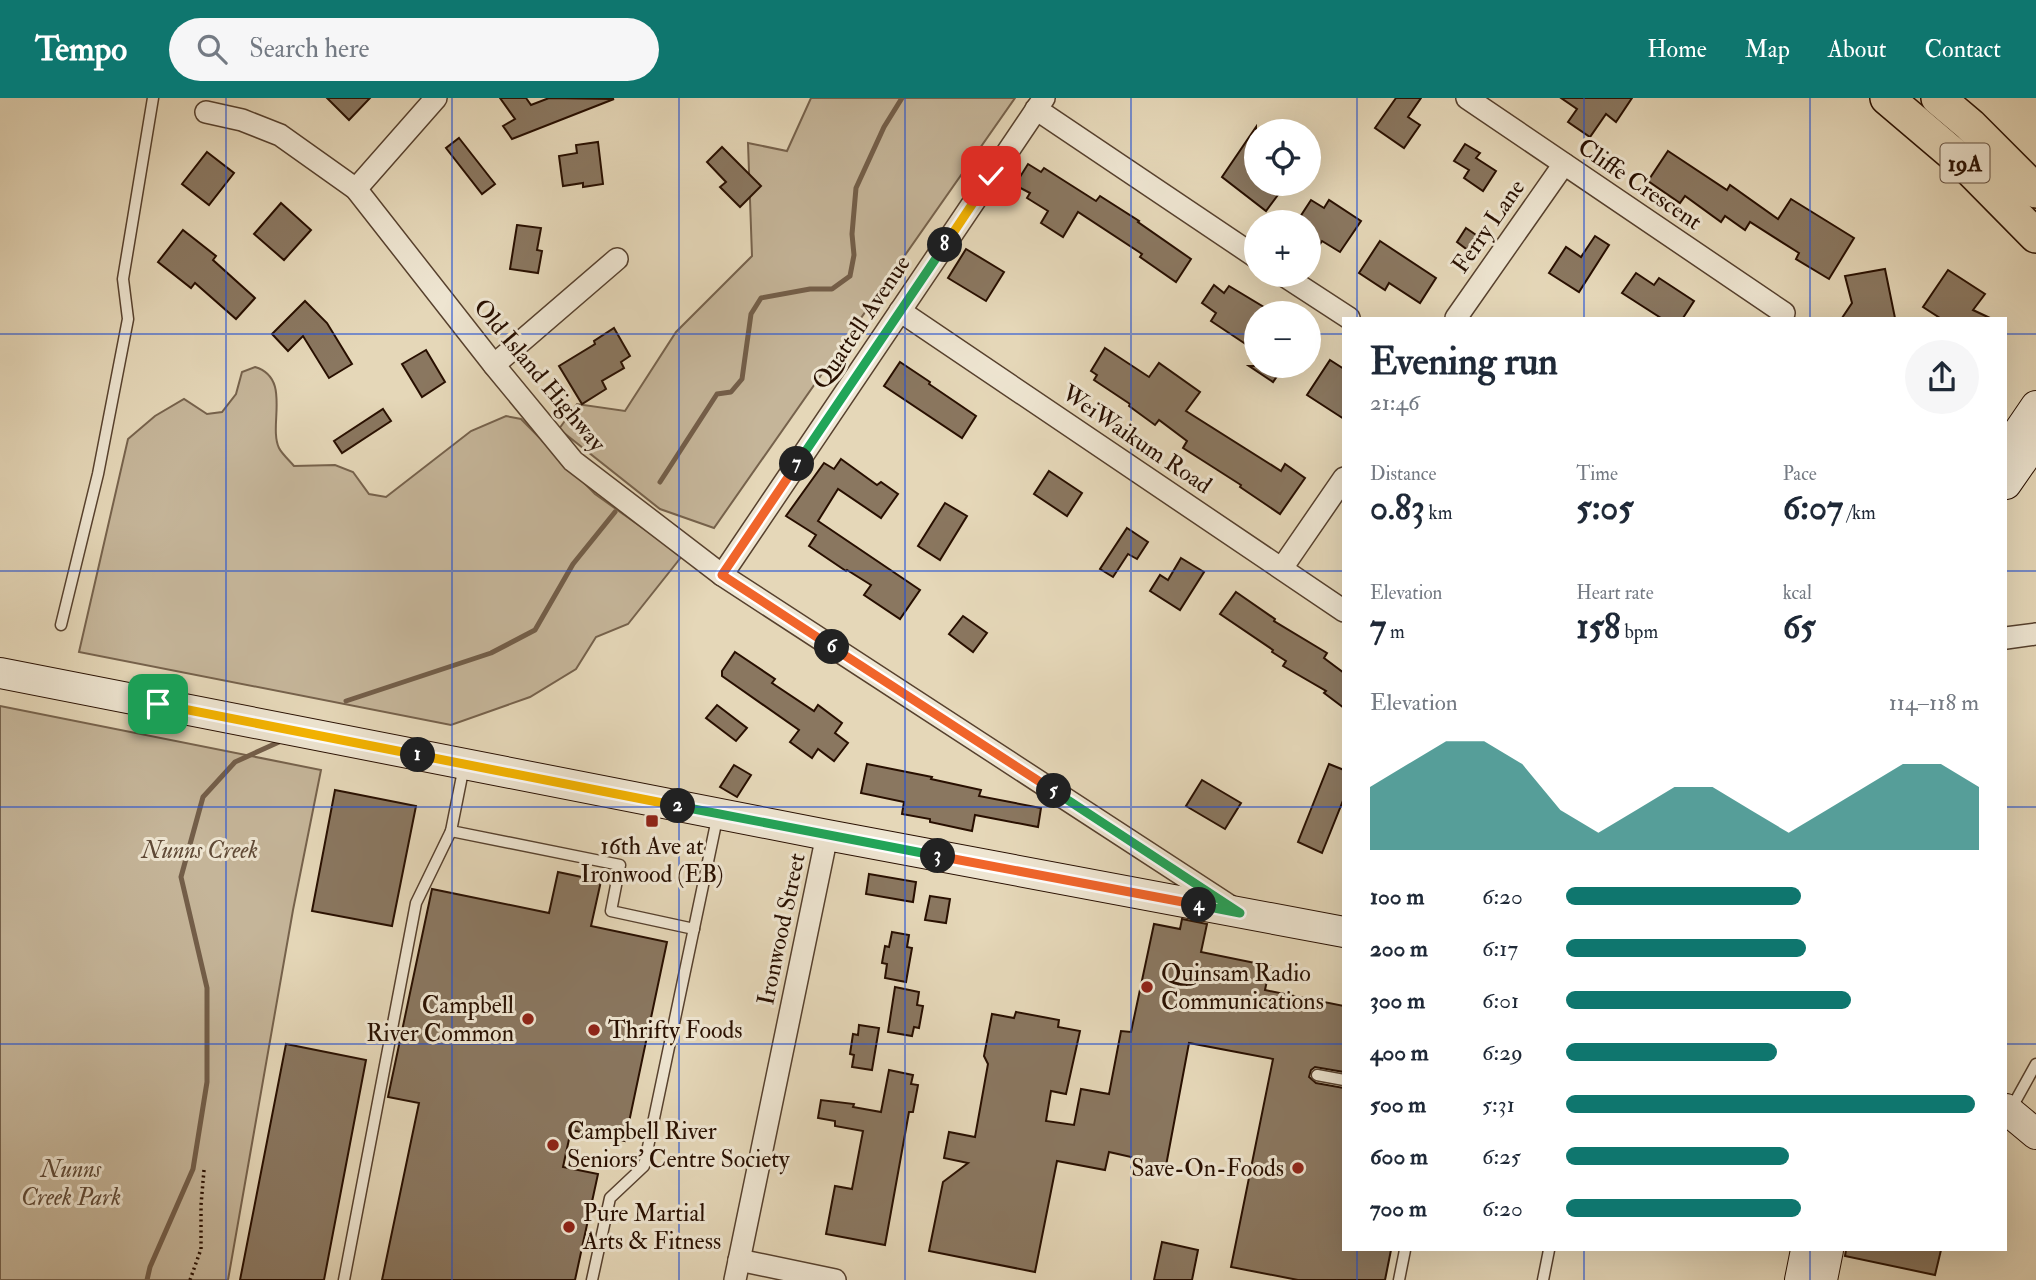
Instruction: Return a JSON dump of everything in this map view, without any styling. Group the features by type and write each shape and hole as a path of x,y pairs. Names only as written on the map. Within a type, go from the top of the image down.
{"main road":[{"name":"19A","path":"1888,98 1968,166 2036,236"},
{"name":"19A","path":"1938,98 1970,125 2036,191"}],"street":[{"path":"356,189 436,98"},
{"name":"Cliffe Crescent","path":"1467,98 1784,313"},
{"path":"1040,103 1244,248"},
{"name":"Quattell Avenue","path":"722,575 1040,103"},
{"name":"Old Island Highway","path":"206,112 242,120 279,135 356,189 573,461 722,575 1240,913"},
{"name":"Ferry Lane","path":"1457,317 1564,164"},
{"path":"494,365 617,259"},
{"path":"1301,287 1347,317"},
{"name":"WeiWaikum Road","path":"900,312 1342,610"},
{"path":"2007,449 2036,406"},
{"path":"2007,483 2036,440"},
{"path":"1282,568 1342,481"},
{"path":"2007,638 2036,634"},
{"path":"0,673 718,814 1342,932"},
{"name":"Ironwood Street","path":"737,1270 827,835"},
{"path":"2008,1110 2036,1134"},
{"path":"1800,1280 1806,1251"},
{"path":"1822,1280 1828,1251"},
{"path":"737,1270 835,1280"}],"lane":[{"path":"61,625 98,474 128,319 123,279 153,98"},
{"path":"344,1280 416,903 450,831 464,764"},
{"path":"592,1280 610,1198 644,1166 718,814"},
{"path":"450,831 620,865 611,911 694,929"},
{"path":"2008,1110 2036,1064"},
{"path":"1317,1074 1342,1080"},
{"path":"1399,1280 1405,1251"},
{"path":"1543,1280 1549,1251"}],"path":[{"path":"190,1280 201,1249 204,1170"}],"green space":[{"path":"811,98 1015,98 714,528 660,509 559,429 577,404 625,411 676,332 752,256 748,143 787,151"},
{"path":"255,367 273,381 277,403 276,438 280,450 294,466 335,465 353,472 369,494 386,497 471,431 506,416 521,419 595,494 682,556 628,624 596,637 576,669 530,697 451,725 79,652 128,439 155,416 184,399 207,414 222,412 236,394 242,372"},
{"name":"Nunns Creek","path":"0,706 321,770 293,910 228,1280 0,1280"}],"building":[{"path":"327,98 370,98 349,120"},
{"path":"500,98 526,98 531,105 549,98 614,99 512,139 503,126 515,119"},
{"path":"1396,98 1421,98 1408,117 1420,125 1404,148 1375,128"},
{"path":"1561,98 1632,98 1616,122 1606,114 1590,137 1568,122 1577,109"},
{"path":"459,138 495,184 482,194 446,148"},
{"path":"598,142 603,184 563,186 559,156 577,153 576,145"},
{"path":"1465,144 1480,153 1476,158 1496,171 1483,191 1464,178 1469,170 1454,161"},
{"path":"1244,145 1244,194 1222,177"},
{"path":"722,147 761,186 740,207 720,187 726,182 707,162"},
{"path":"1668,151 1727,190 1730,185 1778,219 1791,199 1854,238 1829,279 1796,259 1799,253 1750,222 1745,230 1725,216 1721,222 1685,196 1680,203 1648,181"},
{"path":"207,152 234,173 209,205 182,184"},
{"path":"1028,164 1041,172 1044,168 1096,201 1100,196 1191,259 1176,282 1140,257 1142,254 1078,212 1063,237 1041,223 1048,211 1027,198 1030,193 1015,185"},
{"path":"1247,196 1277,196 1265,210"},
{"path":"1311,200 1324,208 1329,200 1361,221 1340,252 1321,242 1321,210 1305,210"},
{"path":"281,203 311,230 284,260 254,234"},
{"path":"517,225 541,228 537,250 542,251 538,273 510,269"},
{"path":"1466,228 1479,237 1469,251 1457,242"},
{"path":"183,230 216,256 213,260 255,298 236,319 195,283 191,288 158,262"},
{"path":"1595,236 1609,245 1579,292 1549,273 1566,247 1581,257"},
{"path":"1380,241 1436,278 1420,303 1389,283 1385,290 1359,273"},
{"path":"966,249 1004,272 986,301 948,278"},
{"path":"1885,269 1895,317 1843,317 1852,303 1845,276"},
{"path":"1948,270 1985,294 1973,310 1988,317 1938,317 1923,307"},
{"path":"1636,273 1654,285 1659,278 1694,301 1684,317 1659,317 1622,293"},
{"path":"1214,285 1224,293 1229,286 1254,301 1244,301 1244,343 1211,321 1216,313 1202,303"},
{"path":"305,301 327,323 352,364 329,378 303,336 288,351 272,334"},
{"path":"614,328 630,356 621,362 624,368 602,381 606,389 582,404 559,366 595,344 594,341"},
{"path":"1105,348 1149,377 1159,363 1200,392 1186,411 1281,471 1285,464 1305,478 1280,514 1183,448 1187,441 1159,420 1155,425 1094,380 1097,375 1091,371"},
{"path":"426,350 445,382 422,397 402,364"},
{"path":"1330,360 1342,368 1342,418 1307,395 1318,378 1321,378"},
{"path":"900,362 976,416 962,438 884,386"},
{"path":"383,409 391,421 342,453 334,441"},
{"path":"841,459 877,485 881,482 898,494 881,518 838,489 818,521 920,590 900,619 864,595 871,585 809,546 816,535 786,516 824,463 834,469"},
{"path":"1049,471 1082,493 1067,516 1034,494"},
{"path":"945,503 967,516 940,560 918,546"},
{"path":"1127,528 1148,542 1137,559 1128,554 1113,577 1100,569"},
{"path":"1181,558 1204,572 1180,610 1150,591 1160,575 1168,580"},
{"path":"1236,592 1275,619 1274,621 1327,653 1324,658 1342,672 1342,706 1324,693 1326,691 1283,666 1286,661 1272,652 1273,650 1220,614"},
{"path":"963,616 987,633 973,652 949,634"},
{"path":"735,652 775,679 772,683 814,711 818,705 842,723 835,733 848,743 834,761 818,749 812,758 790,742 799,730 722,676 722,671"},
{"path":"717,705 747,728 736,741 706,718"},
{"path":"867,764 981,790 979,796 1041,808 1038,827 975,815 972,831 902,814 904,802 861,793"},
{"path":"1329,764 1342,769 1342,803 1322,853 1298,842"},
{"path":"734,765 751,775 737,797 720,787"},
{"path":"1202,780 1241,803 1225,829 1186,806"},
{"path":"335,790 416,806 392,926 312,911"},
{"name":"Campbell River Common","path":"558,872 601,881 591,926 667,942 625,1141 571,1130 563,1167 598,1174 575,1280 382,1280 419,1103 388,1097 432,889 549,913"},
{"path":"869,874 916,882 913,902 866,894"},
{"path":"930,896 950,899 946,923 925,920"},
{"path":"1182,919 1207,924 1201,952 1270,966 1265,990 1342,1006 1342,1072 1315,1067 1309,1077 1316,1083 1342,1088 1342,1251 1391,1251 1385,1280 1298,1280 1231,1267 1273,1059 1189,1043 1165,1171 1139,1166 1140,1159 1109,1152 1105,1170 1057,1161 1035,1272 929,1251 943,1182 968,1163 944,1158 949,1132 975,1137 988,1064 984,1056 992,1014 1014,1018 1016,1012 1059,1020 1058,1027 1080,1031 1066,1094 1051,1091 1046,1121 1074,1125 1081,1089 1109,1094 1121,1031 1131,1032 1154,924 1180,929"},
{"path":"892,932 909,935 907,947 912,948 906,982 885,978 887,964 882,963 885,946 889,947"},
{"path":"895,987 919,992 917,1005 923,1006 919,1028 914,1027 912,1036 888,1032"},
{"path":"859,1025 879,1028 872,1070 852,1067 854,1055 850,1054 853,1034 858,1035"},
{"path":"286,1044 366,1060 324,1280 240,1280"},
{"path":"889,1070 913,1075 911,1084 918,1085 913,1112 909,1112 885,1245 826,1234 835,1186 852,1189 863,1131 835,1126 835,1121 818,1118 821,1100 854,1104 853,1107 881,1112"},
{"path":"1162,1242 1198,1250 1192,1280 1154,1280"},
{"path":"1846,1251 1941,1251 1935,1275 1845,1256"}],"waterway":[{"name":"Nunns Creek","path":"660,482 717,394 731,392 742,379 751,314 761,298 810,289 832,289 850,276 854,255 852,234 856,188 884,127 902,98"},
{"name":"Nunns Creek","path":"346,701 491,653 535,630 573,564 615,512"},
{"name":"Nunns Creek","path":"147,1280 150,1267 193,1169 207,1082 207,988 181,877 203,797 235,762 279,742"}],"place":[{"name":"16th Ave at Ironwood (EB)","path":"652,821"},
{"name":"Quinsam Radio Communications","path":"1147,987"},
{"name":"Campbell River Common","path":"528,1019"},
{"name":"Thrifty Foods","path":"594,1030"},
{"name":"Campbell River Seniors' Centre Society","path":"553,1145"},
{"name":"Save-On-Foods","path":"1298,1168"},
{"name":"Pure Martial Arts & Fitness","path":"569,1227"}],"route":[{"path":"158,704 1240,913 722,575 991,176"}],"park label":[{"name":"Nunns Creek Park","path":"71,1183"}]}
